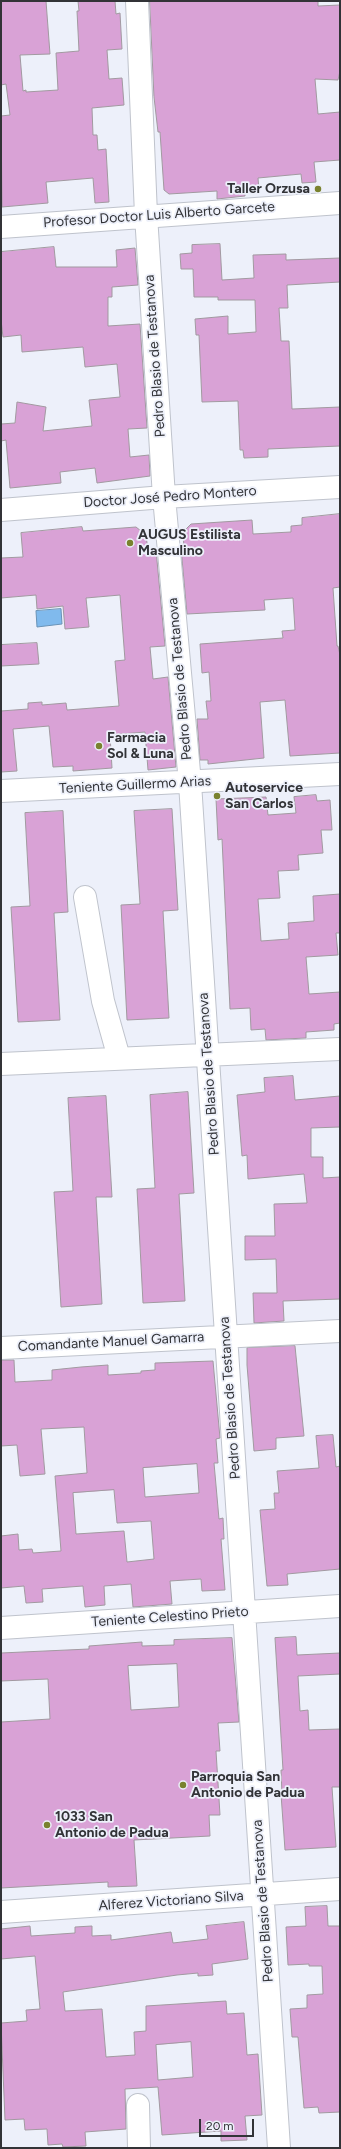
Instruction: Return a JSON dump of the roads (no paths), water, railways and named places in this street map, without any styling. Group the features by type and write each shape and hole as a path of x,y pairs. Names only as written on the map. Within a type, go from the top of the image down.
{"street":[{"name":"Pedro Blasio de Testanova","path":"137,1 146,215 164,496 190,783 279,2148"},
{"name":"Profesor Doctor Luis Alberto Garcete","path":"1,226 340,203"},
{"name":"Doctor José Pedro Montero","path":"1,510 164,496 340,487"},
{"name":"Teniente Guillermo Arias","path":"1,791 190,783 340,774"},
{"path":"86,897 103,1001 119,1058"},
{"path":"1,1064 340,1049"},
{"name":"Comandante Manuel Gamarra","path":"1,1348 340,1331"},
{"name":"Teniente Celestino Prieto","path":"1,1628 340,1606"},
{"name":"Alferez Victoriano Silva","path":"1,1912 340,1890"},
{"path":"138,2105 139,2148"}],"water":[{"path":"61,609 62,624 37,627 36,611"}],"place":[{"name":"Taller Orzusa","path":"318,189"},
{"name":"AUGUS Estilista Masculino","path":"130,543"},
{"name":"Farmacia Sol & Luna","path":"99,746"},
{"name":"Autoservice San Carlos","path":"217,796"},
{"name":"Parroquia San Antonio de Padua","path":"183,1785"},
{"name":"1033 San Antonio de Padua","path":"47,1825"}]}
